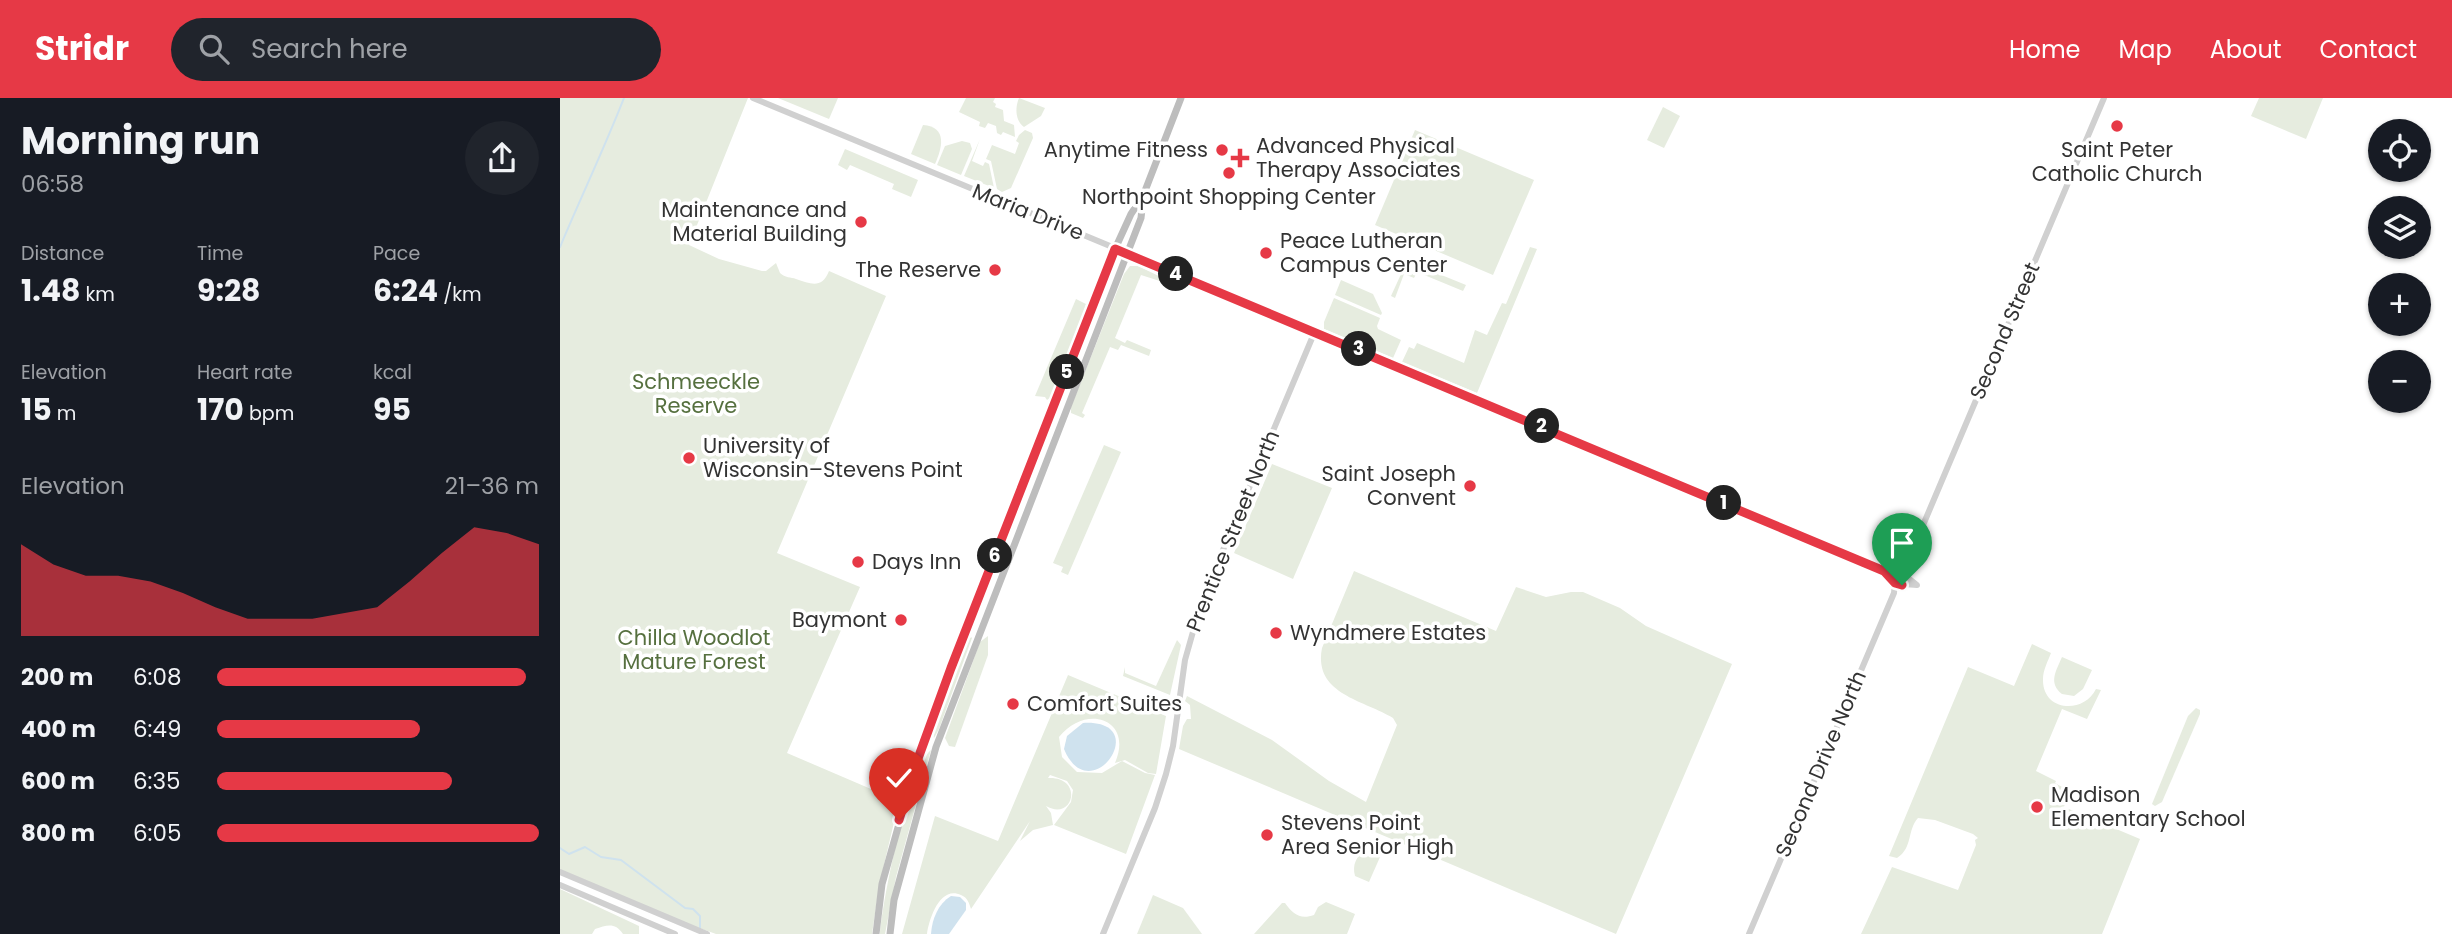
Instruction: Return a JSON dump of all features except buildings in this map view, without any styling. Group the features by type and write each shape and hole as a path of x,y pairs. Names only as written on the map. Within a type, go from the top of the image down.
{"main road":[{"path":"876,934 882,884 916,764 951,668 1115,249 1131,214 1143,196 1181,98"},
{"path":"890,934 894,900 936,747 1141,218 1143,196"}],"street":[{"name":"Maria Drive","path":"753,98 1315,331 1901,579"},
{"name":"Second Street","path":"1901,579 2104,98"},
{"name":"Prentice Street North","path":"1103,934 1155,808 1166,774 1185,660 1202,600 1315,331"},
{"name":"Second Drive North","path":"1749,934 1901,579"},
{"path":"560,872 707,934"},
{"path":"560,885 676,934"}],"green space":[{"name":"Schmeeckle Reserve","path":"560,98 748,98 689,245 719,259 762,271 776,263 784,276 816,284 823,281 829,271 886,296 777,553 860,587 787,753 899,801 879,886 872,934 716,934 560,872"},
{"path":"778,98 838,98 829,119"},
{"path":"966,98 995,98 993,102 995,107 1003,110 1004,121 1014,125 1015,137 1003,132 1001,135 997,133 996,126 988,123 985,128 979,126 980,122 959,112"},
{"path":"1019,98 1045,108 1041,116 1024,127 1017,114"},
{"path":"2259,98 2323,98 2306,139 2251,116"},
{"path":"1663,107 1680,116 1664,148 1647,140"},
{"path":"923,125 940,134 940,151 935,164 911,154"},
{"path":"1025,130 1032,133 1033,138 1011,188 1002,192 997,189 991,161 986,159 992,145 1015,154 1019,143 1016,141"},
{"path":"1415,130 1534,180 1493,275 1375,225"},
{"path":"980,139 972,161 983,166 985,162 989,164 994,188 964,176"},
{"path":"962,141 970,143 972,149 961,175 937,165 945,146"},
{"path":"845,149 918,180 911,197 892,189 894,184 850,165 847,170 838,165"},
{"path":"1530,247 1537,249 1477,393 1402,362 1409,347 1414,349 1417,343 1464,363 1475,330 1487,335 1502,303 1506,304"},
{"path":"1407,261 1466,285 1463,291 1417,272 1414,278 1404,274 1395,298 1391,296"},
{"path":"1130,266 1138,266 1165,279 1166,283 1141,275 1115,338 1151,350 1149,356 1121,345 1118,350 1110,347 1082,413 1085,415 1083,418 1071,413 1071,407 1124,274"},
{"path":"1341,280 1373,294 1381,315 1335,295"},
{"path":"1334,298 1380,318 1378,329 1401,340 1393,358 1324,329 1324,322"},
{"path":"1076,299 1086,304 1051,397 1047,400 1045,397 1035,396"},
{"path":"1104,445 1121,452 1068,575 1061,572 1063,567 1053,563"},
{"path":"1272,464 1332,488 1293,579 1234,553"},
{"path":"1354,571 1496,631 1516,587 1546,597 1583,592 1620,608 1646,626 1732,664 1616,934 1179,749 1183,726 1187,719 1191,719 1190,705 1185,701 1187,696 1272,740 1329,781 1366,802 1397,725 1393,718 1343,694 1333,686 1325,676 1321,663 1322,648"},
{"path":"988,636 988,655 955,747 949,746 945,738 980,642"},
{"path":"971,637 934,738 936,719 947,688"},
{"path":"1177,640 1181,645 1170,695 1123,676 1125,667 1125,673 1156,686"},
{"name":"Madison Elementary School","path":"2032,644 2051,653 2043,679 2044,690 2056,703 2073,706 2082,703 2096,689 2101,690 2087,719 2062,709 2036,771 2062,787 2059,794 2068,798 2064,807 2140,839 2102,934 1861,934 1892,867 1958,890 1978,838 1973,834 1935,820 1918,818 1902,854 1897,858 1889,856 1968,667 2014,686"},
{"path":"2062,657 2092,670 2083,689 2074,696 2062,694 2055,686 2054,681"},
{"path":"1068,675 1166,716 1156,774 1148,773 1125,760 1115,763 1119,748 1118,736 1113,726 1104,721 1082,721 1059,737 1062,757 1077,772 1102,773 1122,761 1145,773 1155,775 1126,854 1054,825 1071,802 1073,790 1067,781 1050,775 1048,778 1059,779 1071,790 1068,804 1063,808 1046,806 1051,813 1053,825 1033,830 1020,841 1030,821 971,909 963,896 954,893 947,895 933,912 927,934 902,934 935,816 998,841"},
{"path":"2196,708 2200,710 2200,714 2162,802 2155,806 2152,804 2188,716"},
{"path":"931,750 896,877 885,934 880,934 891,866 906,807 914,781"},
{"path":"1366,850 1380,857 1369,882 1355,876 1354,872 1356,861"},
{"path":"560,889 639,926 639,934 623,934 617,928 603,926 595,929 592,934 560,934"},
{"path":"1153,895 1183,908 1202,934 1137,934"},
{"path":"1326,902 1355,914 1347,934 1254,934 1282,903 1297,915 1305,917 1314,915 1318,907"}],"water":[{"path":"1083,723 1104,726 1114,734 1115,746 1110,758 1100,767 1088,771 1075,766 1064,749 1067,736"},
{"path":"951,896 960,897 966,903 966,910 949,934 931,934 936,912"}],"waterway":[{"path":"560,247 624,98"},
{"path":"560,848 569,854 585,847 601,857 621,860 685,908 693,909 700,916 700,930"}],"place":[{"name":"Saint Peter Catholic Church","path":"2117,126"},
{"name":"Anytime Fitness","path":"1222,150"},
{"name":"Advanced Physical Therapy Associates","path":"1240,158"},
{"name":"Northpoint Shopping Center","path":"1229,173"},
{"name":"Maintenance and Material Building","path":"861,222"},
{"name":"Peace Lutheran Campus Center","path":"1266,253"},
{"name":"The Reserve","path":"995,270"},
{"name":"University of Wisconsin–Stevens Point","path":"689,458"},
{"name":"Saint Joseph Convent","path":"1470,486"},
{"name":"Days Inn","path":"858,562"},
{"name":"Baymont","path":"901,620"},
{"name":"Wyndmere Estates","path":"1276,633"},
{"name":"Comfort Suites","path":"1013,704"},
{"name":"Madison Elementary School","path":"2037,807"},
{"name":"Stevens Point Area Senior High","path":"1267,835"}],"route":[{"path":"899,820 951,668 1115,249 1884,571 1895,583 1902,585"}],"park label":[{"name":"Chilla Woodlot Mature Forest","path":"694,650"}]}
